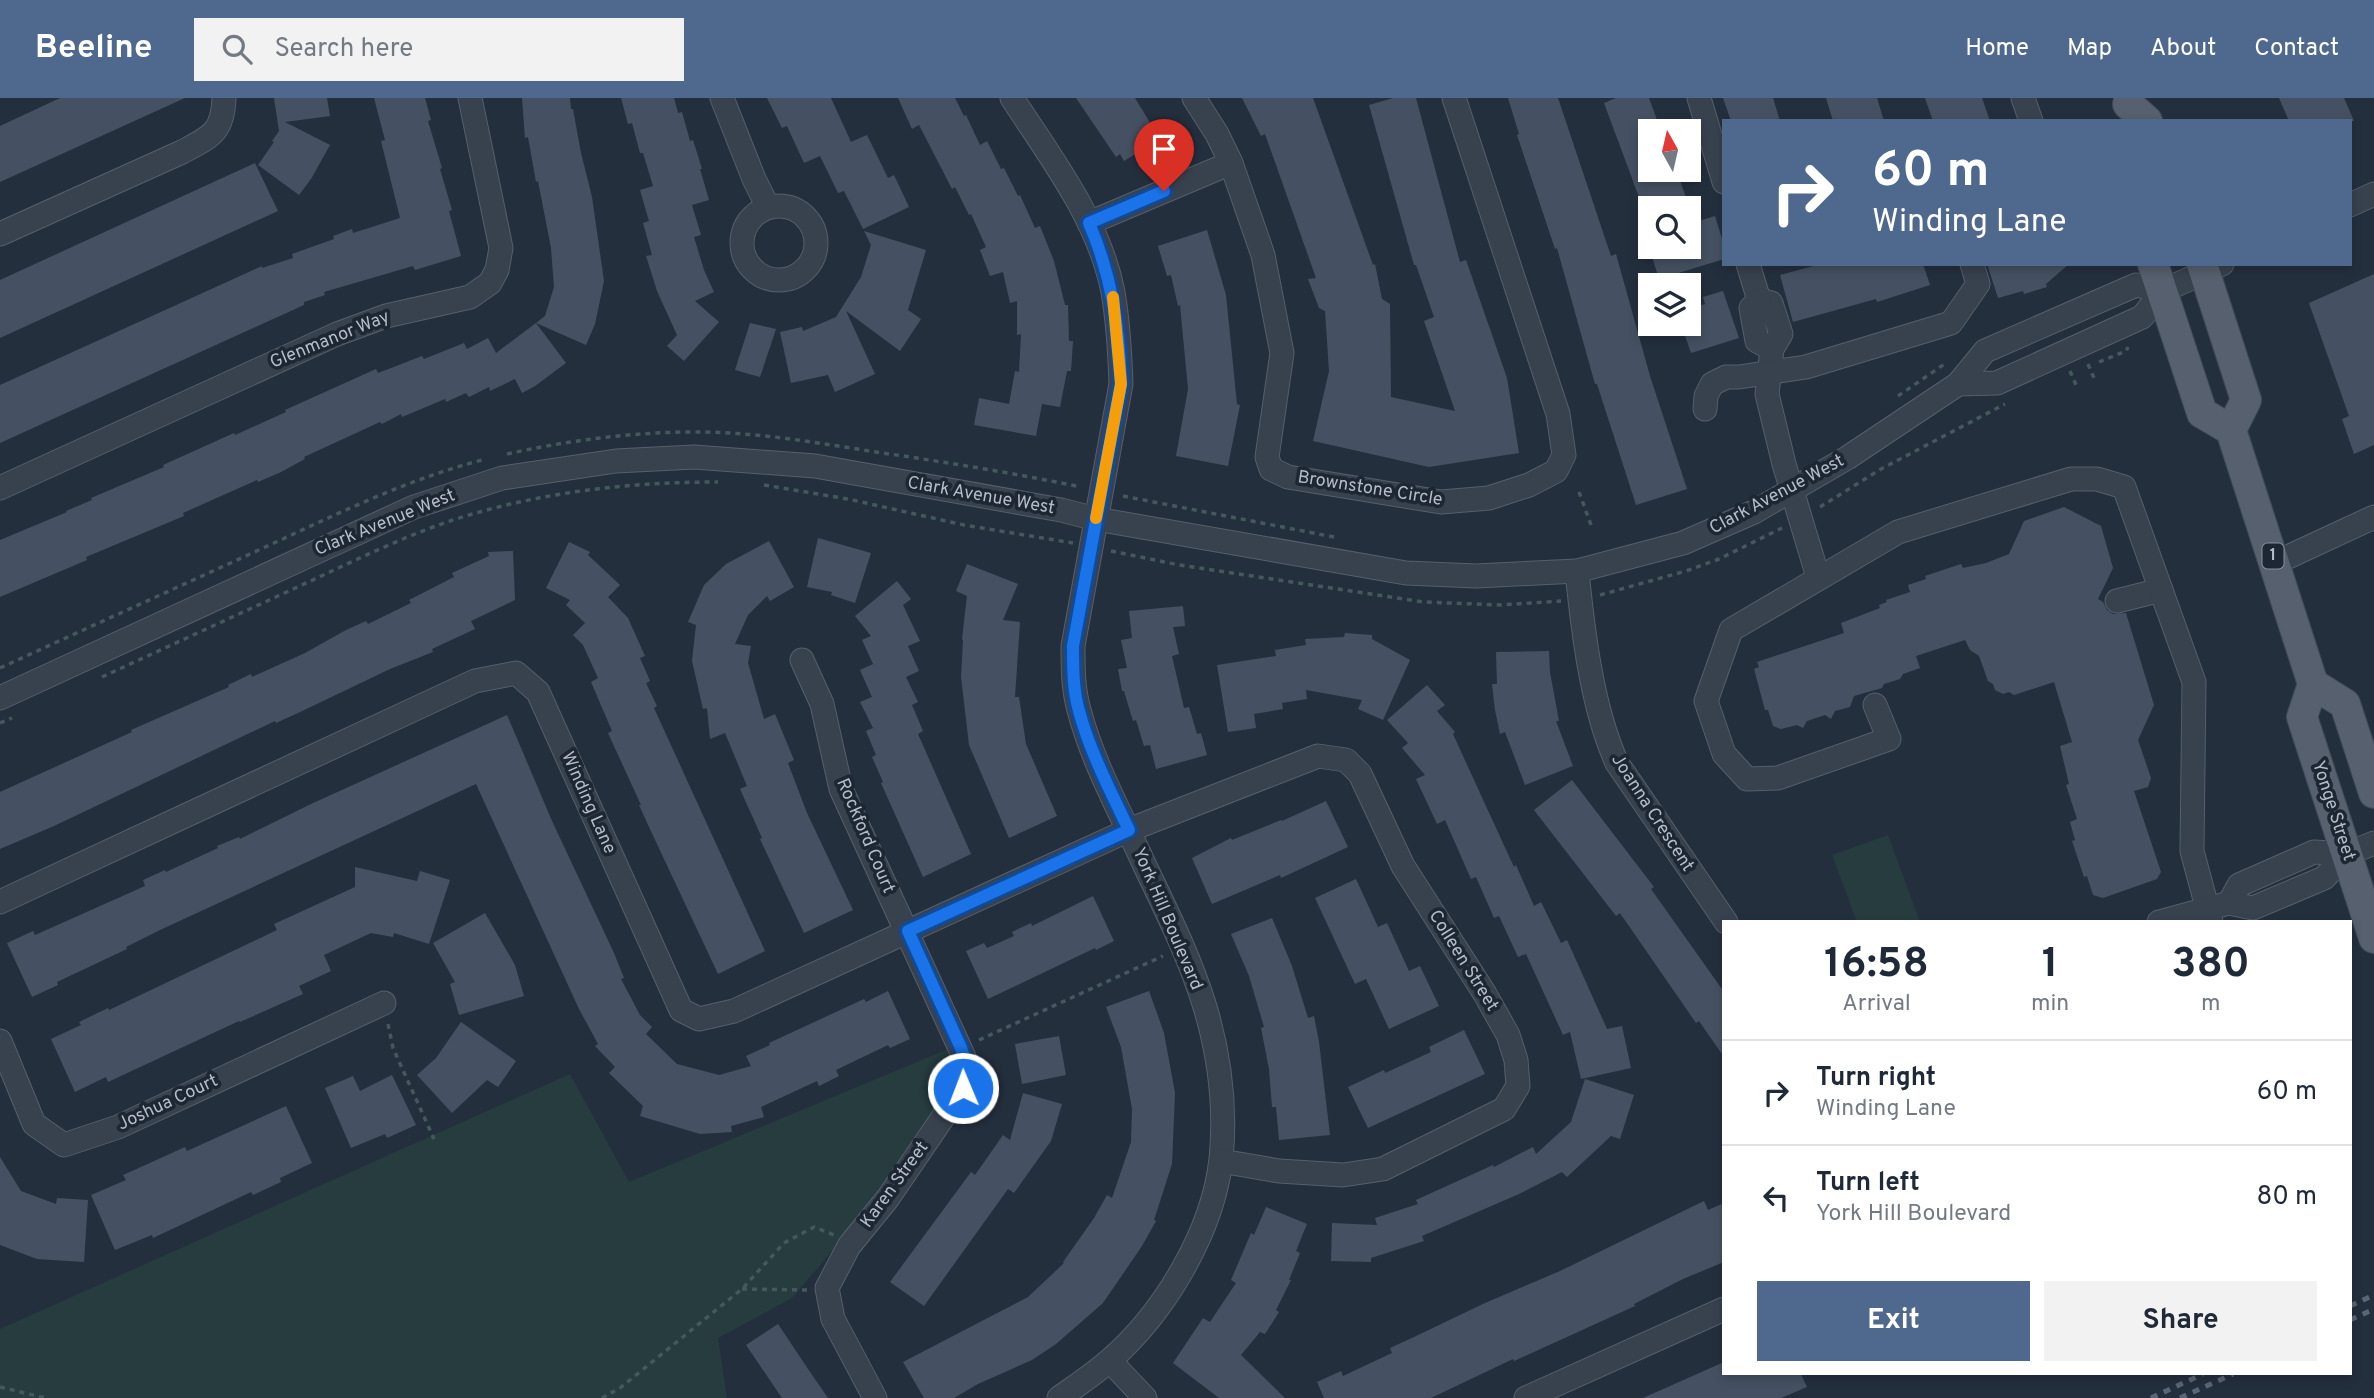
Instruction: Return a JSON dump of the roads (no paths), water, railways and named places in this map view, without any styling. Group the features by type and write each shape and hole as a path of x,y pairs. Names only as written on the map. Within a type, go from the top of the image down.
{"main road":[{"path":"2158,277 2202,413 2231,429 2246,400 2209,267"},
{"name":"1","path":"2231,429 2314,684"},
{"path":"2314,684 2345,704 2374,793"},
{"name":"Yonge Street","path":"2314,684 2302,716 2374,937"}],"street":[{"path":"0,234 182,152 211,136 223,117 223,98"},
{"name":"Glenmanor Way","path":"0,488 337,334 386,316 470,297 490,283 497,270 500,248 470,98"},
{"path":"722,98 768,207"},
{"name":"York Hill Boulevard","path":"1012,98 1066,180 1089,223 1112,291 1119,351 1121,384 1073,646 1073,677 1078,709 1089,740 1183,947 1205,1006 1216,1051 1223,1105 1221,1161 1209,1206 1191,1254 1167,1294 1141,1329 1110,1361 1059,1398"},
{"name":"Brownstone Circle","path":"1194,98 1217,134 1231,163 1263,255 1282,353 1267,457 1272,469 1288,477 1441,502 1489,498 1529,485 1556,471 1564,455 1558,414 1454,98"},
{"path":"1699,98 1722,175"},
{"path":"2023,98 2030,119"},
{"path":"1089,223 1231,163"},
{"path":"2352,204 2374,194"},
{"path":"1749,266 1759,300 1751,308 1757,341 1772,349 1767,394 1818,577"},
{"path":"1705,409 1706,396 1713,384 1726,377 1806,367 1951,323 1978,284 1973,266"},
{"path":"1958,384 1997,383 2142,317 2158,277 2209,267"},
{"name":"Clark Avenue West","path":"0,698 414,507 502,478 616,461 694,457 815,466 1406,573 1476,576 1577,571 1683,543 1754,512 1847,458 1958,384 1986,351 2158,277"},
{"path":"1875,705 1889,739 1778,778 1748,779 1724,754 1706,701 1731,630 1898,532 2071,480 2097,479 2124,487 2194,682 2192,851 2208,915"},
{"path":"2276,564 2374,517"},
{"name":"Joanna Crescent","path":"1577,571 1590,663 1605,737 1617,763 1725,920"},
{"path":"2117,601 2161,590"},
{"name":"Rockford Court","path":"802,660 822,705 841,789 908,931"},
{"name":"Winding Lane","path":"0,902 475,681 516,673 538,692 681,1010 699,1019 734,1011 1129,830"},
{"name":"Colleen Street","path":"1129,830 1318,756 1346,760 1360,774 1403,866 1485,994 1508,1035 1516,1060 1518,1086 1504,1109 1383,1168 1343,1175 1279,1171 1221,1161"},
{"path":"2173,920 2208,915 2229,903 2239,885 2314,852 2347,854 2374,843"},
{"name":"Karen Street","path":"875,1398 833,1319 827,1289 849,1246 888,1198 963,1088 964,1057 961,1048 908,931"},
{"name":"Joshua Court","path":"0,1041 34,1124 64,1145 118,1127 384,1003"},
{"path":"1526,1398 1722,1310"},
{"path":"1110,1361 1145,1398"}],"railway":[{"path":"2352,1305 2374,1295"},
{"path":"2352,1319 2374,1309"},
{"path":"2151,1398 2201,1375"},
{"path":"2180,1398 2231,1375"}]}
